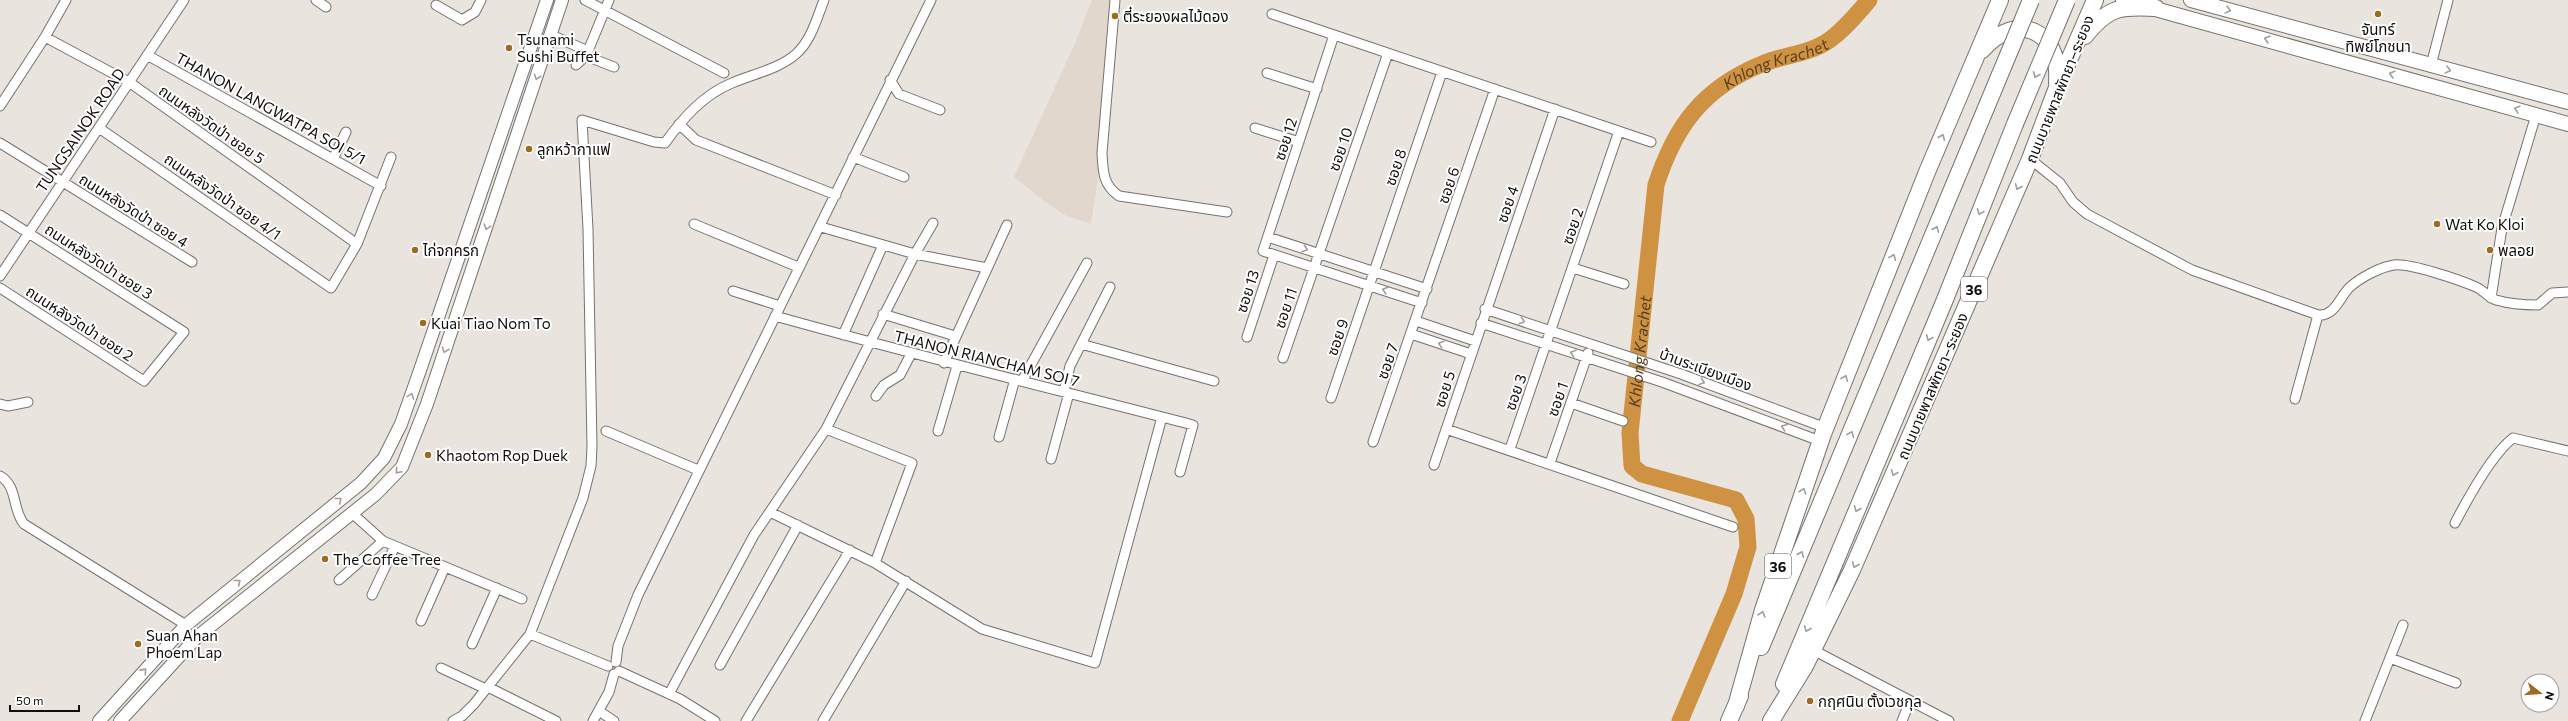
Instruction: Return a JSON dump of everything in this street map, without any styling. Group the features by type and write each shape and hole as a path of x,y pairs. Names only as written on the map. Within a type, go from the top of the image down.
{"highway":[{"name":"36","path":"1729,721 1810,533 2031,0"},
{"name":"ถนนบายพาสพัทยา–ระยอง","path":"1770,721 2067,0"},
{"name":"ถนนบายพาสพัทยา–ระยอง","path":"1770,721 1813,650 1852,570 2030,160 2056,90 2095,0"},
{"name":"36","path":"1736,706 1763,610 1823,434 1927,172 1977,56 1996,4"},
{"path":"2075,47 2096,23 2114,9 2128,7 2156,8"},
{"path":"1977,56 1999,34 2021,29 2037,32 2046,39 2054,51 2057,62 2056,90"}],"main road":[{"path":"2123,0 2568,124"},
{"path":"2191,0 2568,102"}],"street":[{"path":"0,106 45,37 66,0"},
{"name":"TUNGSAINOK ROAD","path":"0,276 184,0"},
{"path":"316,0 326,7"},
{"path":"436,5 462,20 475,12 480,0"},
{"path":"99,721 186,625 361,483 384,458 404,416 547,0"},
{"path":"120,721 197,637 353,514 402,467 424,412 562,0"},
{"path":"585,0 607,4 724,73"},
{"path":"453,721 462,716 487,688 530,634 583,498 591,466 588,229 582,120 654,142 665,143 693,108 712,94 731,83 784,62 796,54 806,42 824,0"},
{"path":"715,721 669,694 617,673 608,671 638,595 698,470 798,267 821,227 890,80 931,0"},
{"path":"1115,0 1102,153 1103,174 1109,190 1120,196 1227,212"},
{"path":"2431,65 2448,0"},
{"path":"576,65 587,54 607,4"},
{"path":"1272,14 1651,142"},
{"path":"551,35 614,67"},
{"name":"ซอย 12","path":"1274,255 1263,251 1334,35"},
{"name":"ถนนหลังวัดป่า ซอย 5","path":"45,37 129,82 357,244"},
{"name":"ซอย 10","path":"1315,267 1388,53"},
{"name":"THANON LANGWATPA SOI 5/1","path":"147,55 381,186"},
{"name":"ซอย 8","path":"1369,285 1442,72"},
{"path":"1267,73 1316,89"},
{"path":"890,80 899,94 940,110"},
{"name":"ซอย 6","path":"1426,289 1495,89"},
{"name":"ซอย 4","path":"1481,323 1555,109"},
{"path":"2491,298 2502,228 2536,115"},
{"path":"679,124 696,140 836,195"},
{"name":"ถนนหลังวัดป่า ซอย 4/1","path":"99,128 331,288 357,244"},
{"path":"1255,128 1299,142"},
{"name":"ซอย 2","path":"1547,344 1619,131"},
{"path":"333,159 346,132"},
{"name":"ถนนหลังวัดป่า ซอย 4","path":"0,143 192,262"},
{"path":"357,244 381,186 391,157"},
{"path":"853,157 904,177"},
{"path":"2030,160 2060,183 2073,202 2087,214 2183,266 2318,315 2323,316 2333,310 2345,292 2356,282 2393,265 2406,266 2475,286 2491,298 2513,304 2538,305 2552,293 2568,292"},
{"path":"481,193 496,199"},
{"name":"ถนนหลังวัดป่า ซอย 3","path":"0,215 184,332 144,381"},
{"path":"669,694 754,535 826,429 870,343 883,314 933,223"},
{"path":"694,224 798,267"},
{"path":"944,363 955,336 1007,225"},
{"path":"821,227 915,254 988,268"},
{"path":"1268,237 1426,289"},
{"path":"842,335 883,246"},
{"path":"1274,255 1315,267 1422,303"},
{"name":"ซอย 13","path":"1247,337 1274,255"},
{"path":"999,437 1018,380 1087,264"},
{"name":"ซอย 11","path":"1283,358 1315,267"},
{"path":"1573,268 1624,284"},
{"name":"ซอย 9","path":"1331,398 1369,285"},
{"path":"1051,459 1067,392 1070,366 1110,287"},
{"name":"ถนนหลังวัดป่า ซอย 2","path":"0,288 144,381"},
{"name":"ซอย 7","path":"1373,442 1426,289"},
{"path":"734,291 780,306"},
{"name":"บ้านระเบียงเมือง","path":"1485,309 1681,374 1823,434"},
{"path":"883,314 955,336"},
{"path":"2295,399 2318,315"},
{"name":"THANON RIANCHAM SOI 7","path":"775,316 944,363 1067,392 1193,425 1180,472"},
{"path":"1416,321 1475,341"},
{"name":"บ้านระเบียงเมือง","path":"1481,323 1823,434"},
{"name":"ซอย 5","path":"1434,465 1481,323"},
{"path":"1411,334 1471,354"},
{"path":"1081,344 1214,381"},
{"name":"ซอย 3","path":"1510,449 1547,344"},
{"name":"ซอย 1","path":"1550,463 1591,344"},
{"path":"876,396 884,385 900,375 911,354"},
{"path":"1638,374 1642,361"},
{"path":"938,431 957,366"},
{"path":"1677,387 1681,374"},
{"path":"0,404 8,406 28,402"},
{"path":"1571,403 1623,420"},
{"path":"770,512 798,524 876,563 982,629 1095,663 1162,417"},
{"path":"826,429 912,463 876,563"},
{"path":"1446,429 1510,449 1733,527"},
{"path":"606,431 698,470"},
{"path":"2455,523 2477,483 2506,443 2513,438 2568,451"},
{"path":"0,476 10,486 16,510 24,524 186,625"},
{"path":"353,514 383,542 522,599"},
{"path":"720,665 798,524"},
{"path":"339,580 383,542"},
{"path":"372,595 395,546"},
{"path":"746,721 850,550"},
{"path":"421,621 445,567"},
{"path":"823,721 906,581"},
{"path":"472,644 497,588"},
{"path":"2365,721 2404,625"},
{"path":"530,634 612,664"},
{"path":"1813,650 1949,721"},
{"path":"2390,658 2456,683"},
{"path":"441,668 556,721"},
{"path":"593,721 610,692 617,673"},
{"path":"128,690 139,700"},
{"path":"1902,721 1910,701"},
{"path":"599,711 614,721"}],"shaded area":[{"path":"1092,0 1110,0 1098,179 1091,224 1067,216 1045,202 1014,177 1076,41"}],"waterway":[{"name":"Khlong Krachet","path":"1680,721 1734,594 1748,547 1746,519 1736,500 1642,474 1632,466 1630,433 1656,185 1672,145 1682,127 1694,111 1708,97 1723,85 1762,64 1813,49 1828,41 1834,37 1869,0"}],"place":[{"name":"จันทร์ ทิพย์โภชนา","path":"2378,14"},
{"name":"ตี๋ระยองผลไม้ดอง","path":"1115,16"},
{"name":"Tsunami Sushi Buffet","path":"509,48"},
{"name":"ลูกหว้ากาแฟ","path":"529,149"},
{"name":"Wat Ko Kloi","path":"2437,224"},
{"name":"ไก่จกครก","path":"415,250"},
{"name":"พลอย","path":"2490,250"},
{"name":"Kuai Tiao Nom To","path":"423,323"},
{"name":"Khaotom Rop Duek","path":"428,455"},
{"name":"The Coffee Tree","path":"325,559"},
{"name":"Suan Ahan Phoem Lap","path":"138,644"},
{"name":"กฤศนิน ตั้งเวชกุล","path":"1810,701"}]}
